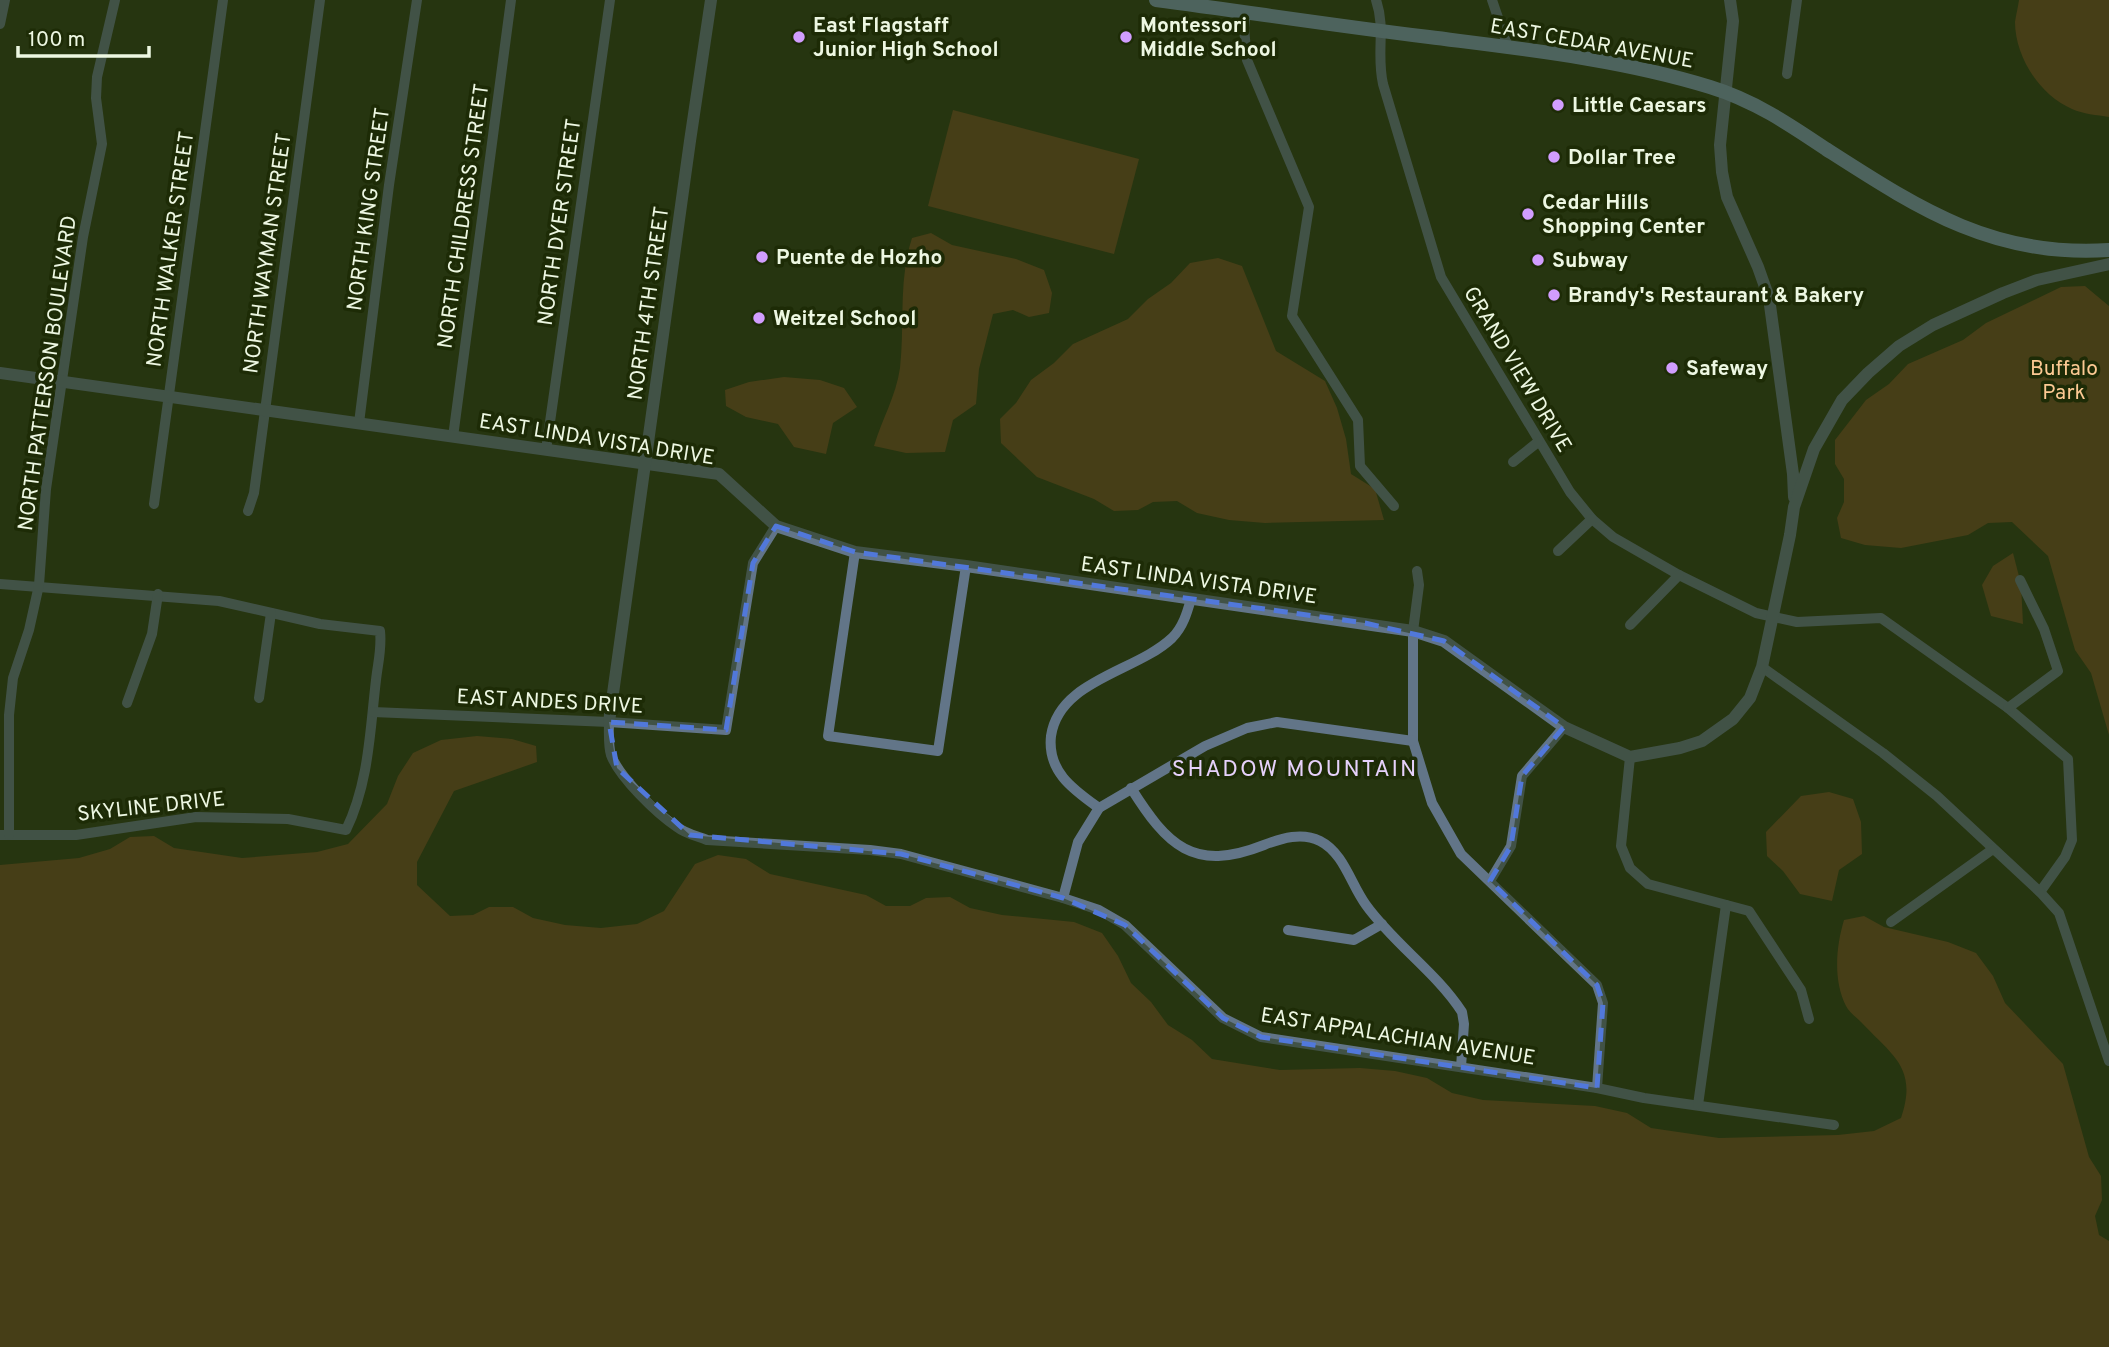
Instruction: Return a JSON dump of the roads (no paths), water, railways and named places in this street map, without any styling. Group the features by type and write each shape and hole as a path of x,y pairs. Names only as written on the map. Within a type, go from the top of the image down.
{"main road":[{"name":"EAST CEDAR AVENUE","path":"1156,0 1224,5 1246,11 1508,47 1655,72 1725,92 1757,105 1905,199 1960,227 2022,244 2072,250 2109,250"}],"street":[{"path":"0,24 5,0"},
{"name":"NORTH PATTERSON BOULEVARD","path":"4,835 13,678 29,630 39,585 46,489 61,381 83,237 102,144 96,98 97,77 115,0"},
{"name":"NORTH WALKER STREET","path":"154,504 223,0"},
{"name":"NORTH WAYMAN STREET","path":"248,511 254,493 320,0"},
{"name":"NORTH KING STREET","path":"359,423 389,185 417,0"},
{"name":"NORTH CHILDRESS STREET","path":"453,437 511,0"},
{"name":"NORTH DYER STREET","path":"547,450 610,0"},
{"path":"701,0 708,15"},
{"name":"NORTH 4TH STREET","path":"609,722 711,0"},
{"name":"GRAND VIEW DRIVE","path":"1376,0 1382,17 1379,66 1383,85 1441,278 1570,492 1591,519 1613,537 1679,575 1756,613 1797,622 1881,618 2008,708 2068,759 2072,840 2065,857 2040,892"},
{"path":"1492,0 1508,47"},
{"path":"1730,0 1733,21 1720,145 1722,172 1727,197 1769,299 1793,474 1794,508 1762,667 1749,698 1733,719 1702,741 1630,757 1621,846 1630,868 1648,884 1749,911 1801,990 1809,1020"},
{"path":"1787,74 1797,0"},
{"path":"1246,11 1244,28 1247,60 1309,207 1292,316 1358,420 1360,466 1394,506"},
{"path":"1794,508 1814,449 1842,400 1899,346 1933,325 2003,293 2065,272 2109,264"},
{"name":"EAST LINDA VISTA DRIVE","path":"0,373 719,474 776,526 855,552 1413,631 1444,641 1564,727 1630,757"},
{"path":"1513,462 1538,442"},
{"path":"1558,551 1591,519"},
{"name":"EAST ANDES DRIVE","path":"373,712 726,730 753,563 776,526"},
{"path":"855,552 828,736 938,751 966,566"},
{"path":"1417,571 1419,585 1413,631 1413,741 1432,803 1461,854 1597,985 1603,1003 1597,1088"},
{"path":"1630,625 1679,575"},
{"path":"2008,708 2058,671 2044,629 2020,580"},
{"path":"0,584 158,594 219,601 320,624 380,631 382,651 376,676 373,712"},
{"path":"127,704 152,634 158,594"},
{"path":"1099,808 1071,787 1055,765 1050,742 1057,718 1063,706 1075,694 1152,652 1172,638 1185,618 1191,599"},
{"path":"259,698 271,613"},
{"path":"1762,667 1937,796 2059,913 2109,1061"},
{"name":"SKYLINE DRIVE","path":"4,835 76,835 196,817 288,819 346,830 356,811 366,768 373,712"},
{"name":"EAST APPALACHIAN AVENUE","path":"609,722 610,751 617,768 676,827 690,835 708,840 901,854 1099,910 1125,925 1223,1018 1261,1037 1597,1088 1644,1098 1834,1125"},
{"path":"1063,898 1078,842 1099,808 1205,746 1262,723 1277,722 1413,741"},
{"path":"1490,881 1511,846 1522,776 1564,727"},
{"path":"1131,788 1153,822 1166,836 1199,855 1233,855 1282,838 1301,836 1320,841 1334,851 1355,888 1382,924 1462,1012 1465,1024 1461,1067"},
{"path":"1891,922 1993,849"},
{"path":"1698,1105 1726,905"},
{"path":"1288,930 1354,940 1382,924"}],"place":[{"name":"East Flagstaff Junior High School","path":"799,37"},
{"name":"Montessori Middle School","path":"1126,37"},
{"name":"Little Caesars","path":"1558,105"},
{"name":"Dollar Tree","path":"1554,157"},
{"name":"Cedar Hills Shopping Center","path":"1528,214"},
{"name":"Puente de Hozho","path":"762,257"},
{"name":"Subway","path":"1538,260"},
{"name":"Brandy's Restaurant & Bakery","path":"1554,295"},
{"name":"Weitzel School","path":"759,318"},
{"name":"Safeway","path":"1672,368"}],"district":[{"name":"SHADOW MOUNTAIN","path":"1295,768"}],"park label":[{"name":"Buffalo Park","path":"2064,380"}]}
